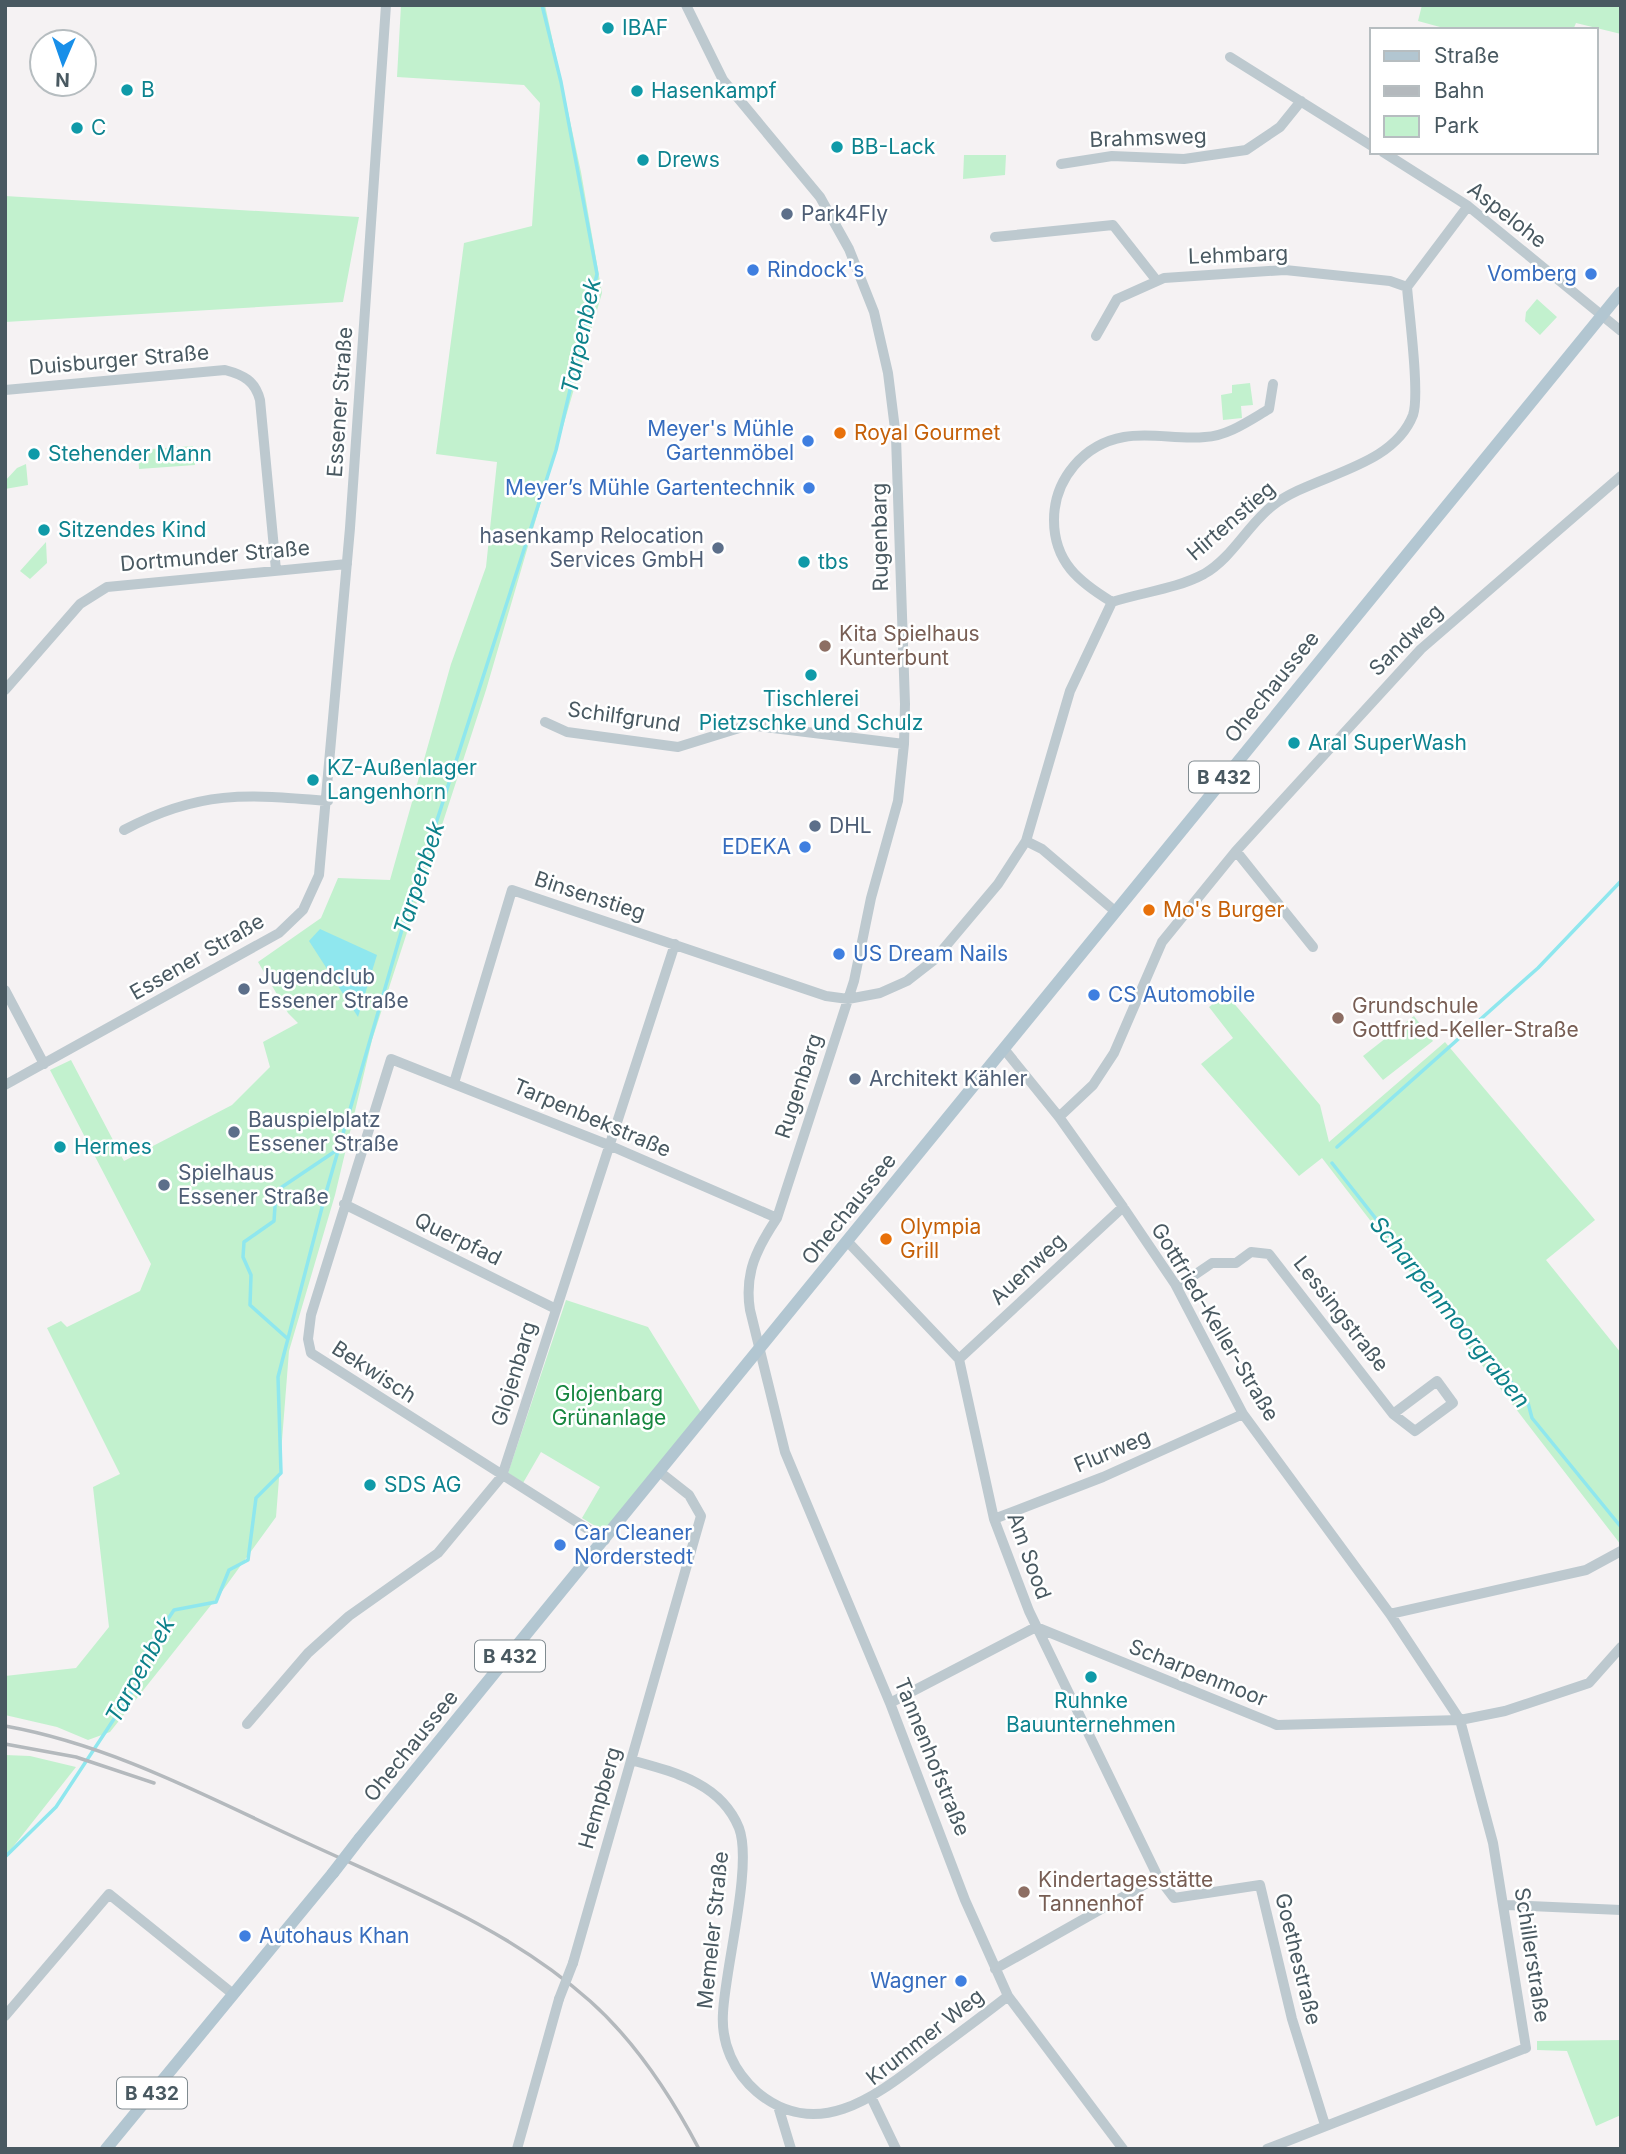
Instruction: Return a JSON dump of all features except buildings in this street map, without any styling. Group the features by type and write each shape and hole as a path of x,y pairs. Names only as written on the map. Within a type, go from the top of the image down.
{"main road":[{"name":"Ohechaussee","path":"106,2149 661,1473 1621,292"}],"street":[{"name":"Essener Straße","path":"5,1085 279,933 296,918 310,899 319,875 328,801 347,564 386,5"},
{"name":"Rugenbarg","path":"686,5 723,80 820,197 849,249 874,312 888,373 896,436 904,744 897,806 876,878 848,999 777,1218 755,1254 747,1289 760,1351"},
{"path":"1230,57 1370,145"},
{"name":"Brahmsweg","path":"1061,164 1102,156 1184,159 1245,150 1280,127 1301,102"},
{"name":"Aspelohe","path":"1386,154 1468,206 1621,331"},
{"path":"1406,287 1468,206"},
{"path":"995,237 1113,225 1157,281"},
{"name":"Lehmbarg","path":"1096,336 1117,299 1157,281 1181,276 1285,270 1352,276 1406,287"},
{"name":"Hirtenstieg","path":"1112,602 1178,585 1206,573 1273,505 1310,483 1358,466 1402,433 1414,413 1413,350 1406,287"},
{"name":"Duisburger Straße","path":"5,390 225,370 244,376 254,383 260,400 276,570"},
{"path":"848,999 880,993 906,981 934,960 998,884 1026,841 1070,691 1112,602 1082,584 1067,567 1055,541 1054,517 1061,485 1074,462 1098,446 1125,437 1208,437 1238,427 1269,409 1273,384"},
{"name":"Sandweg","path":"1059,1117 1093,1085 1114,1053 1162,942 1236,851 1421,649 1621,476"},
{"name":"Dortmunder Straße","path":"5,690 80,604 107,586 347,564"},
{"name":"Schilfgrund","path":"545,722 567,732 678,747 749,724 904,744"},
{"path":"124,830 182,805 219,796 254,795 328,801"},
{"path":"1026,841 1042,849 1116,912"},
{"path":"1236,851 1313,947"},
{"name":"Binsenstieg","path":"454,1083 512,890 826,996 848,999"},
{"name":"Glojenbarg","path":"247,1724 308,1653 349,1616 438,1553 502,1476 554,1308 562,1297 675,944"},
{"path":"5,990 44,1065"},
{"name":"Gottfried-Keller-Straße","path":"1004,1049 1059,1117 1123,1207 1177,1287 1244,1414 1390,1614 1460,1720"},
{"name":"Tarpenbekstraße","path":"391,1059 611,1146 777,1218"},
{"name":"Bekwisch","path":"391,1059 311,1315 308,1339 311,1353 605,1540"},
{"name":"Querpfad","path":"344,1204 554,1308"},
{"name":"Auenweg","path":"959,1359 1123,1207"},
{"path":"847,1241 959,1359"},
{"name":"Lessingstraße","path":"1177,1287 1212,1263 1236,1263 1251,1252 1269,1254 1393,1414 1415,1431 1453,1404 1437,1381 1393,1414"},
{"name":"Tannenhofstraße","path":"760,1351 785,1451 890,1703 965,1900 995,1969 1008,1996 1123,2149"},
{"name":"Am Sood","path":"959,1359 994,1519 1036,1627 1158,1877 1174,1898"},
{"name":"Flurweg","path":"994,1519 1102,1477 1244,1414"},
{"name":"Hempberg","path":"517,2149 702,1516 689,1495 661,1473"},
{"path":"1390,1614 1586,1570 1621,1551"},
{"path":"890,1703 1036,1627"},
{"name":"Scharpenmoor","path":"1036,1627 1277,1725 1460,1720 1505,1712 1589,1683 1621,1647"},
{"name":"Schillerstraße","path":"1267,2149 1527,2048 1506,1905 1485,1803 1460,1720"},
{"name":"Memeler Straße","path":"631,1760 706,1787 731,1813 739,1830 742,1866 723,2024 726,2048 740,2073 754,2089 778,2106 807,2113 830,2113 872,2099"},
{"path":"995,1969 1158,1877"},
{"name":"Goethestraße","path":"1174,1898 1260,1885 1284,1991 1325,2125"},
{"path":"5,2017 109,1894 233,1994"},
{"path":"1506,1905 1621,1910"},
{"name":"Krummer Weg","path":"896,2149 872,2099 1008,1996"},
{"path":"778,2106 791,2149"}],"green space":[{"path":"401,5 545,5 581,172 602,293 486,690 372,1040 335,1195 289,1351 276,1517 223,1590 110,1732 88,1740 57,1727 5,1715 5,1676 76,1668 109,1627 93,1487 120,1474 47,1328 61,1321 67,1327 140,1291 151,1264 50,1070 71,1060 124,1161 232,1105 270,1067 263,1042 298,1023 288,1013 258,962 321,918 338,878 390,880 451,664 486,567 497,462 436,454 464,243 532,226 540,103 524,85 397,77"},
{"path":"1422,5 1621,5 1621,34 1576,23 1574,28 1444,28 1418,21"},
{"path":"964,155 1006,155 1005,175 963,179"},
{"path":"5,196 359,217 343,302 5,322"},
{"path":"1537,299 1557,317 1540,335 1525,321 1526,312"},
{"path":"1250,383 1253,405 1241,406 1242,418 1223,420 1221,395 1232,393 1232,385"},
{"path":"193,446 195,465 139,469 138,450"},
{"path":"26,464 28,485 5,489 5,481 17,468"},
{"path":"46,542 47,563 30,579 20,571"},
{"path":"1226,994 1320,1105 1329,1142 1445,1042 1595,1220 1546,1260 1621,1353 1621,1545 1322,1158 1299,1176 1201,1064 1233,1038 1209,1007"},
{"path":"1414,1016 1433,1041 1383,1080 1363,1056"},
{"name":"Glojenbarg Grünanlage","path":"566,1300 648,1327 702,1414 605,1532 582,1518 600,1487 541,1452 523,1483 508,1473"},
{"path":"5,1755 30,1756 76,1767 5,1857"},
{"path":"1621,2040 1621,2115 1596,2126 1567,2051 1537,2050 1537,2041"}],"water":[{"path":"320,929 377,955 358,1017 309,941"}],"waterway":[{"name":"Tarpenbek","path":"5,1857 56,1807 139,1681 139,1662 174,1610 216,1602 229,1570 248,1560 256,1498 281,1473 278,1377 325,1196 403,926 556,450 597,274 561,82 542,5"},
{"name":"Scharpenmoorgraben","path":"1337,1147 1538,968 1621,881"},
{"path":"288,1339 250,1305 251,1275 243,1257 244,1242 274,1221 276,1191 337,1150"},
{"name":"Scharpenmoorgraben","path":"1332,1163 1473,1342 1482,1346 1528,1403 1532,1418 1621,1527"}],"railway":[{"path":"5,1726 83,1746 158,1774 417,1893 524,1951 558,1975 607,2017 637,2051 664,2089 699,2149"},
{"path":"5,1744 76,1757 154,1783"}],"place":[{"name":"IBAF","path":"608,28"},
{"name":"B","path":"127,90"},
{"name":"Hasenkampf","path":"637,91"},
{"name":"C","path":"77,128"},
{"name":"BB-Lack","path":"837,147"},
{"name":"Drews","path":"643,160"},
{"name":"Park4Fly","path":"787,214"},
{"name":"Rindock's","path":"753,270"},
{"name":"Vomberg","path":"1591,274"},
{"name":"Royal Gourmet","path":"840,433"},
{"name":"Meyer's Mühle Gartenmöbel","path":"808,441"},
{"name":"Stehender Mann","path":"34,454"},
{"name":"Meyer’s Mühle Gartentechnik","path":"809,488"},
{"name":"Sitzendes Kind","path":"44,530"},
{"name":"hasenkamp Relocation Services GmbH","path":"718,548"},
{"name":"tbs","path":"804,562"},
{"name":"Kita Spielhaus Kunterbunt","path":"825,646"},
{"name":"Tischlerei Pietzschke und Schulz","path":"811,675"},
{"name":"Aral SuperWash","path":"1294,743"},
{"name":"KZ-Außenlager Langenhorn","path":"313,780"},
{"name":"DHL","path":"815,826"},
{"name":"EDEKA","path":"805,847"},
{"name":"Mo's Burger","path":"1149,910"},
{"name":"US Dream Nails","path":"839,954"},
{"name":"Jugendclub Essener Straße","path":"244,989"},
{"name":"CS Automobile","path":"1094,995"},
{"name":"Grundschule Gottfried-Keller-Straße","path":"1338,1018"},
{"name":"Architekt Kähler","path":"855,1079"},
{"name":"Bauspielplatz Essener Straße","path":"234,1132"},
{"name":"Hermes","path":"60,1147"},
{"name":"Spielhaus Essener Straße","path":"164,1185"},
{"name":"Olympia Grill","path":"886,1239"},
{"name":"SDS AG","path":"370,1485"},
{"name":"Car Cleaner Norderstedt","path":"560,1545"},
{"name":"Ruhnke Bauunternehmen","path":"1091,1677"},
{"name":"Kindertagesstätte Tannenhof","path":"1024,1892"},
{"name":"Autohaus Khan","path":"245,1936"},
{"name":"Wagner","path":"961,1981"}]}
